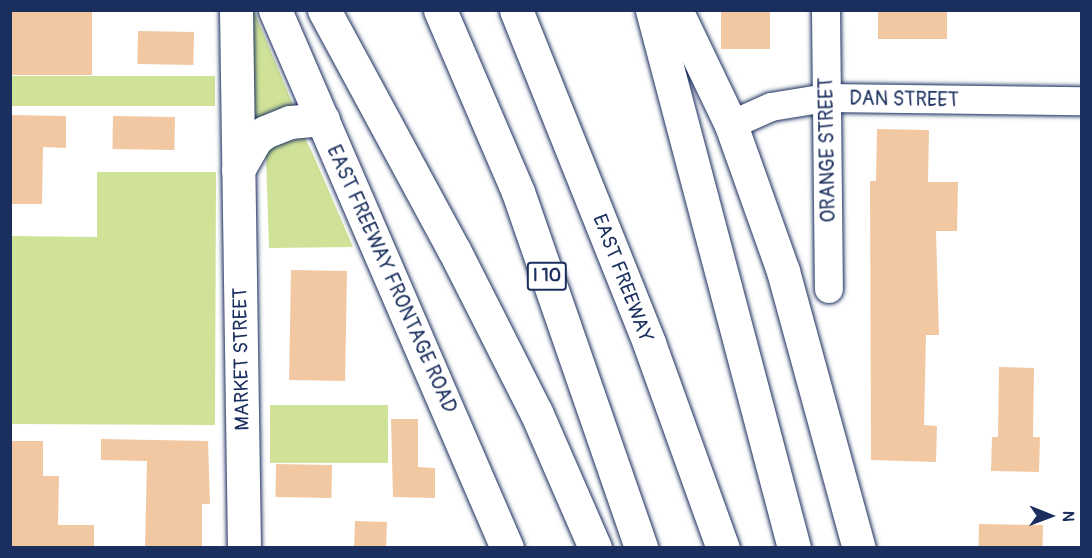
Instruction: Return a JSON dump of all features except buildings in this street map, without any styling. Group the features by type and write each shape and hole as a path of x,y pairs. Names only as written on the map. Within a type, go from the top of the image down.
{"main road":[{"name":"MARKET STREET","path":"236,10 244,548"},
{"name":"EAST FREEWAY FRONTAGE ROAD","path":"276,10 507,548"},
{"path":"324,10 531,402 595,548"},
{"name":"I 10","path":"440,10 518,192 641,548"},
{"name":"EAST FREEWAY","path":"516,10 649,343 723,548"},
{"path":"652,10 794,548"},
{"path":"676,10 731,125 783,271 859,548"},
{"path":"238,170 256,139 265,132 290,122 322,119"}],"street":[{"name":"ORANGE STREET","path":"825,10 829,289"},
{"name":"DAN STREET","path":"731,125 771,107 826,98 1082,101"}],"green space":[{"path":"244,11 254,11 294,107 271,111 253,123"},
{"path":"11,76 215,76 215,106 11,106"},
{"path":"296,135 304,137 312,152 353,247 269,248 266,157 262,156 269,145 296,140"},
{"path":"97,172 216,172 215,425 11,424 11,236 97,237"},
{"path":"270,405 388,405 388,463 270,463"}]}
